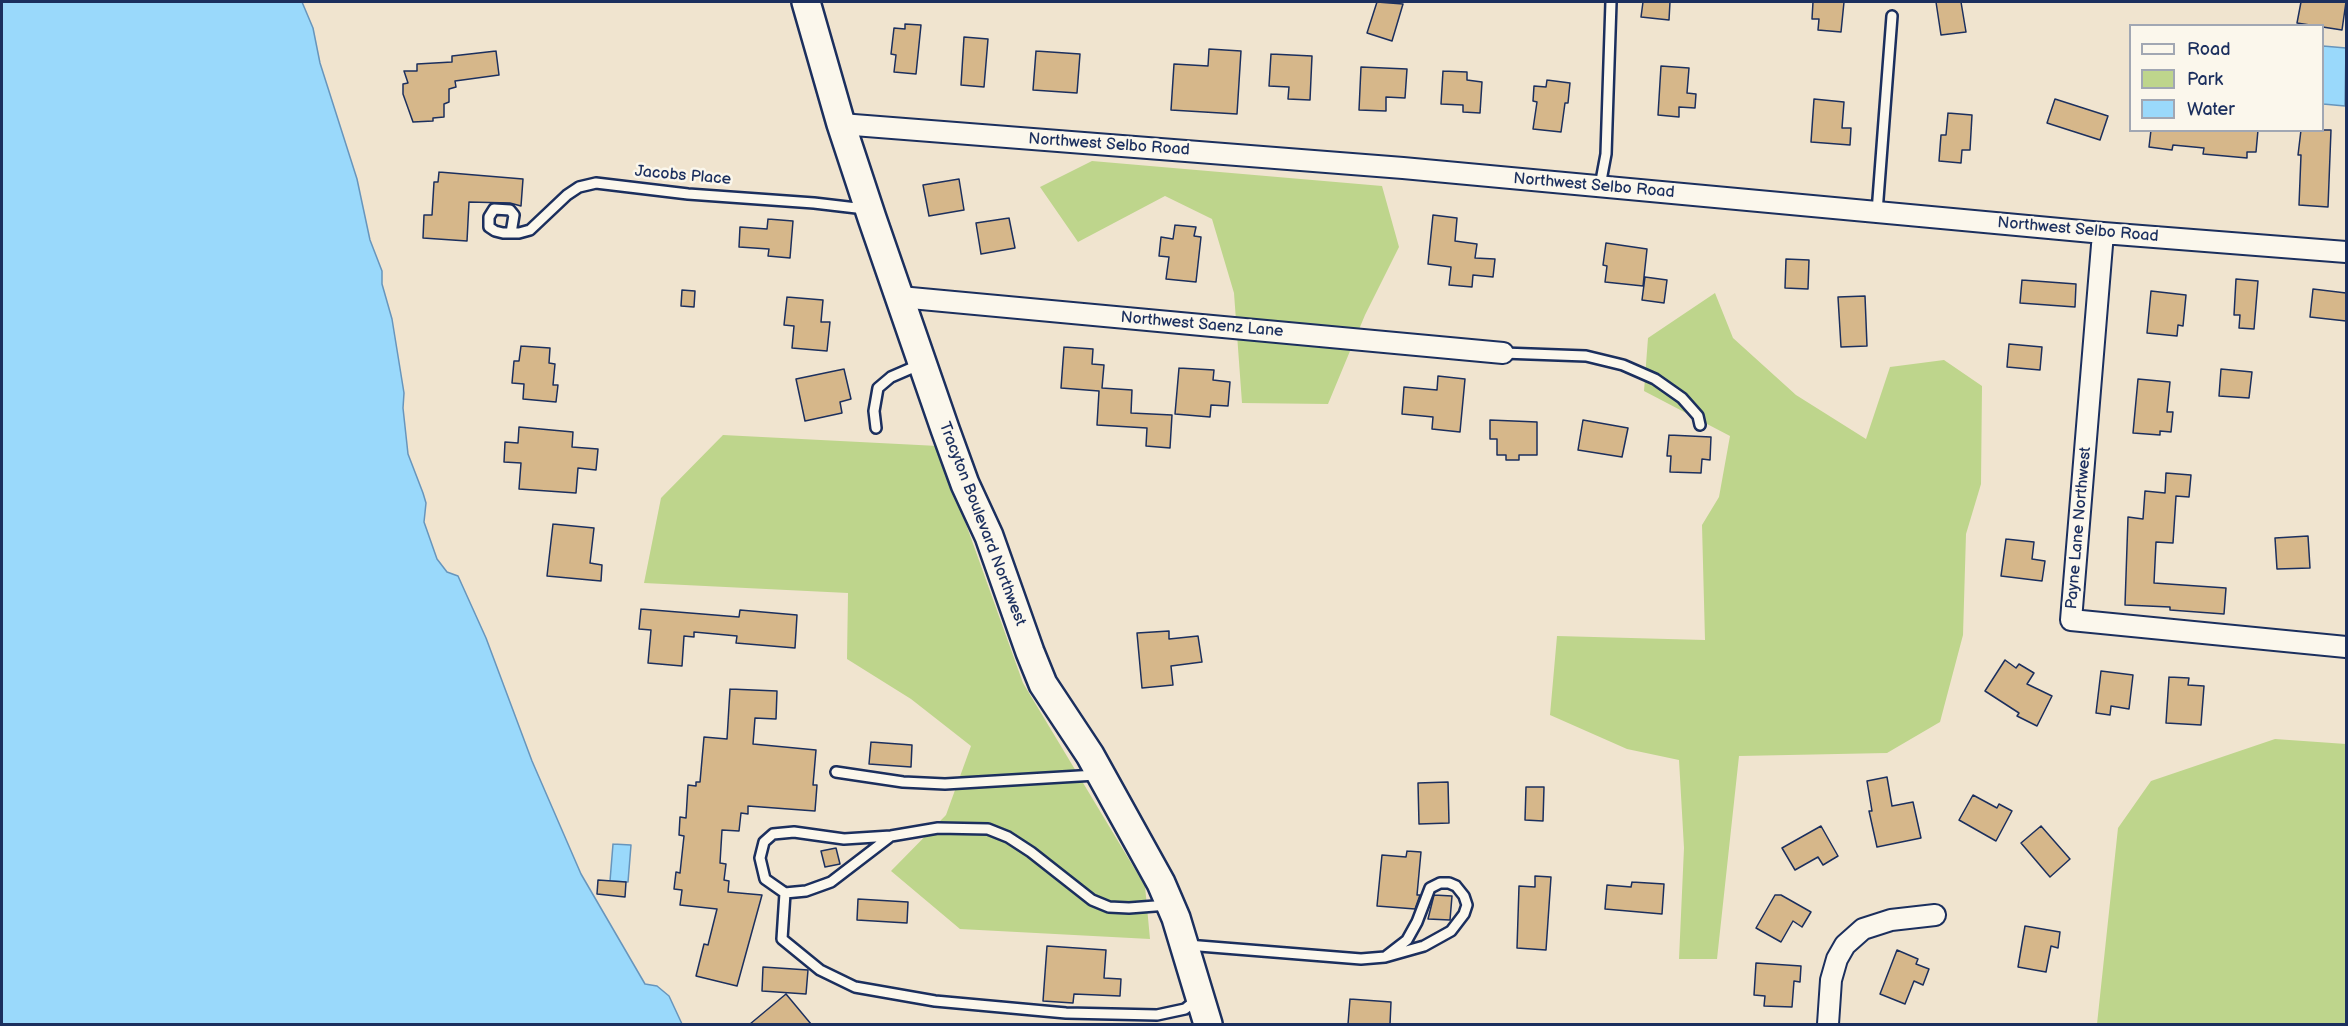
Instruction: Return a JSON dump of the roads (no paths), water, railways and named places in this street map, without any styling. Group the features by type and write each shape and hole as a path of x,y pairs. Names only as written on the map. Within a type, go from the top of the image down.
{"main road":[{"name":"Tracyton Boulevard Northwest","path":"806,2 841,124 923,364 965,484 989,536 1039,674 1043,684 1101,775 1171,905 1208,1024"}],"street":[{"name":"Northwest Selbo Road","path":"841,124 1404,168 2103,233 2346,252"},
{"name":"Payne Lane Northwest","path":"2103,233 2071,620 2346,647"},
{"name":"Northwest Saenz Lane","path":"900,297 1503,353"},
{"path":"1828,1024 1831,980 1837,959 1845,945 1863,929 1890,920 1935,915"}],"lane":[{"path":"1600,186 1606,154 1611,2"},
{"path":"1877,212 1892,16"},
{"name":"Jacobs Place","path":"511,233 530,230 567,195 579,187 596,183 688,194 814,203 870,210"},
{"path":"1503,353 1586,356 1623,365 1655,379 1682,398 1698,416 1700,424"},
{"path":"876,428 874,402 878,388 891,376 923,364"},
{"path":"836,772 903,782 945,784 1101,775"},
{"path":"891,836 831,882 806,891 784,893 765,879 760,858 764,842 773,834 794,832 844,839 891,836 938,828 987,829 1008,837 1092,900 1108,907 1171,905"},
{"path":"1185,945 1361,959 1385,957 1424,946 1451,931 1464,914 1467,905 1464,896 1456,886 1440,883 1430,888 1417,922 1407,940 1385,957"},
{"path":"784,893 782,939 820,970 855,987 935,1001 1066,1013 1157,1015 1185,1009 1200,997"}],"water":[{"path":"2,2 302,2 313,28 320,63 357,179 370,240 382,271 382,284 392,319 404,393 403,408 408,454 426,503 424,522 437,559 447,572 458,576 486,638 532,761 581,874 645,984 657,986 669,996 682,1024 2,1024"},
{"path":"2324,46 2346,48 2345,106 2324,104"},
{"path":"613,844 631,845 628,882 610,881"}]}
